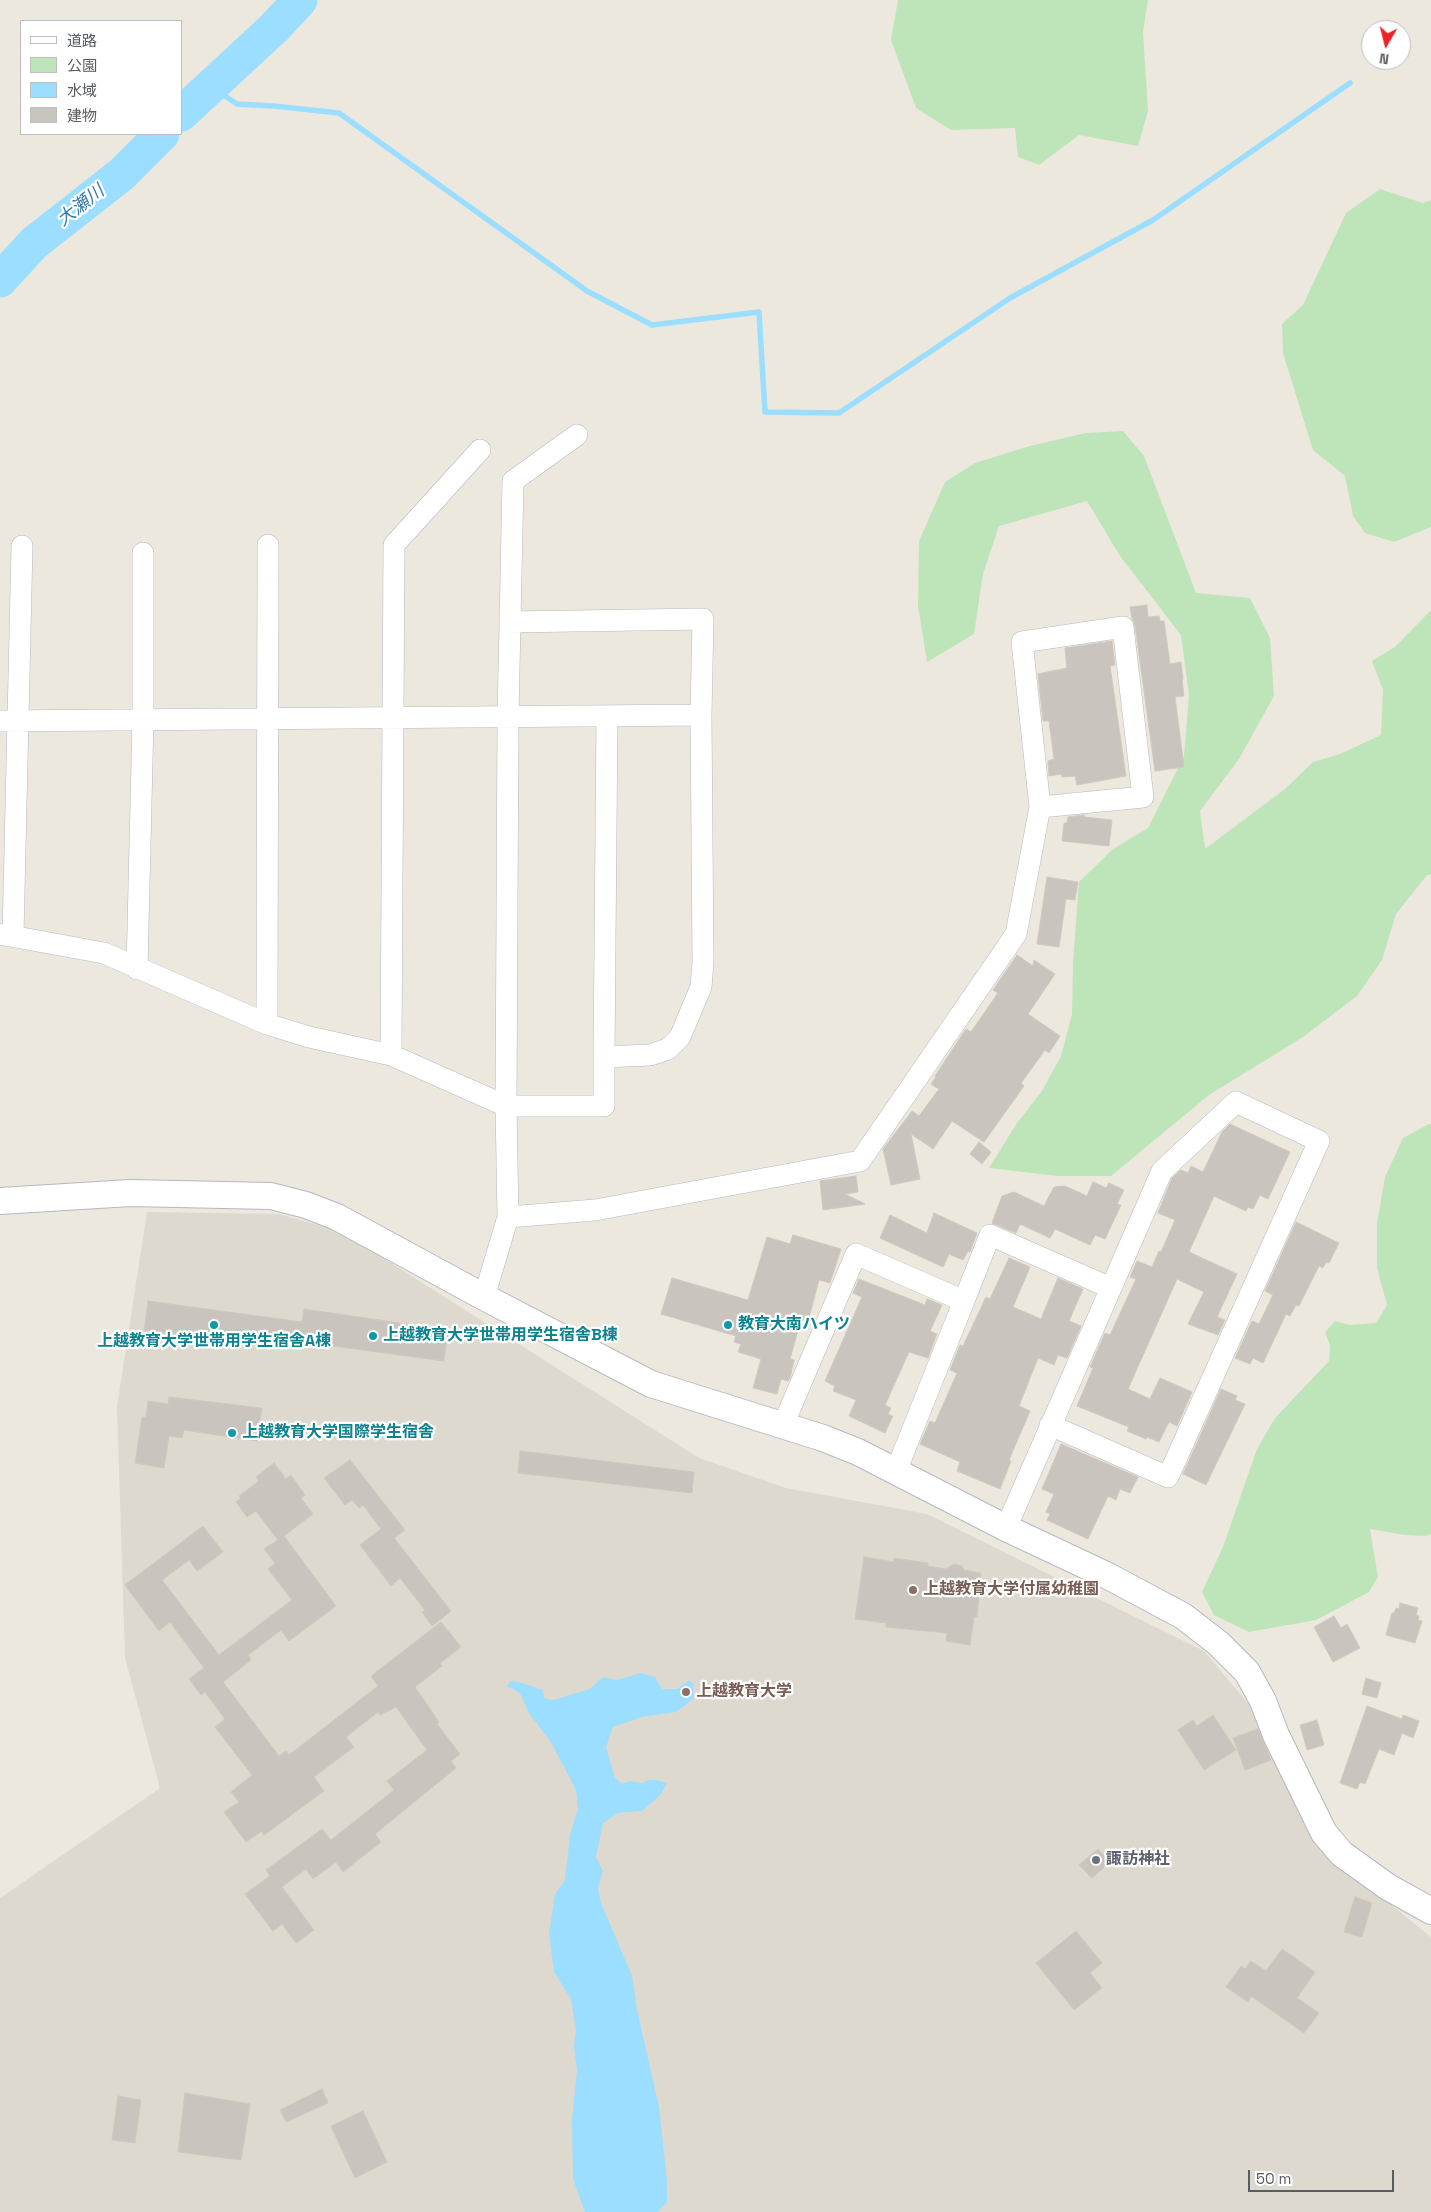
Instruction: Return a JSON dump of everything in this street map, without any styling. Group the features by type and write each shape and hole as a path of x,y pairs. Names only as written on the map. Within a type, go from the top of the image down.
{"street":[{"path":"484,1297 508,1217 506,1106 508,717 513,481 577,435"},
{"path":"391,1056 394,545 480,450"},
{"path":"267,1024 268,545"},
{"path":"22,546 10,721 7,935 104,953 267,1024 309,1038 391,1056 506,1106 604,1106 607,716"},
{"path":"137,969 143,720 143,553"},
{"path":"510,622 703,620 701,716 703,962 701,987 680,1037 668,1049 650,1055 604,1056"},
{"path":"508,1217 595,1210 860,1162 1016,934 1040,807 1022,642 1123,626 1144,797 1040,807"},
{"path":"10,721 701,716"},
{"path":"1006,1528 1050,1425 1162,1171 1236,1102 1319,1141 1168,1477 1050,1425"},
{"path":"0,1201 130,1193 271,1196 306,1205 337,1217 484,1297 651,1384 850,1448 1006,1528 1108,1576 1174,1612 1218,1643 1246,1672 1263,1701 1276,1735 1324,1833 1342,1854 1388,1887 1431,1911"},
{"path":"896,1471 990,1235 1111,1288"},
{"path":"783,1425 856,1254 964,1301"}],"shaded area":[{"name":"上越教育大学","path":"147,1212 279,1214 342,1232 699,1458 786,1488 927,1514 1204,1651 1266,1725 1324,1851 1431,1937 1431,2212 0,2212 0,1898 160,1788 125,1658 117,1407"}],"green space":[{"path":"898,0 1148,0 1143,32 1148,111 1138,146 1079,135 1039,165 1018,157 1015,128 951,130 916,108 891,40"},
{"path":"1380,189 1423,203 1431,200 1431,527 1394,542 1365,533 1353,516 1345,476 1313,450 1283,353 1282,324 1303,305 1346,213"},
{"path":"1123,431 1144,456 1196,593 1250,598 1270,638 1274,696 1239,759 1200,811 1205,849 1285,789 1313,762 1340,754 1381,735 1383,690 1372,661 1395,647 1431,610 1431,874 1427,875 1396,914 1382,960 1357,996 1303,1037 1209,1095 1111,1176 1058,1176 989,1168 1017,1123 1042,1091 1061,1056 1072,1014 1073,962 1079,882 1113,849 1148,828 1184,756 1189,695 1181,635 1120,556 1087,501 999,526 983,574 974,634 927,662 918,606 919,541 945,482 975,463 1030,446 1086,433"},
{"path":"1431,1124 1431,1534 1425,1536 1405,1535 1370,1529 1378,1577 1369,1592 1316,1620 1249,1632 1214,1615 1202,1592 1223,1547 1257,1449 1275,1418 1329,1361 1330,1345 1325,1332 1335,1321 1350,1325 1376,1323 1387,1305 1377,1268 1377,1223 1385,1177 1403,1138"}],"water":[{"path":"640,1673 655,1677 662,1689 677,1689 690,1680 693,1685 693,1699 676,1712 642,1717 613,1727 606,1747 615,1778 622,1784 629,1781 643,1783 648,1780 667,1783 661,1794 642,1811 618,1813 603,1823 596,1857 603,1871 598,1888 601,1903 632,1976 637,2010 659,2107 667,2181 667,2202 657,2212 585,2212 573,2179 572,2119 577,2070 574,2047 576,2030 571,1999 554,1972 549,1934 555,1894 565,1880 570,1835 578,1809 576,1790 552,1744 529,1713 521,1695 514,1689 507,1687 510,1681 519,1682 543,1690 544,1698 553,1700 590,1689 603,1677 618,1680"}],"building":[{"path":"1147,605 1148,617 1159,616 1160,621 1164,621 1170,664 1181,662 1184,696 1175,697 1184,767 1155,771 1135,626 1130,607"},
{"path":"1112,641 1115,665 1110,666 1126,776 1077,785 1075,776 1062,777 1061,774 1049,776 1048,761 1054,759 1049,721 1043,721 1038,674 1067,668 1065,648"},
{"path":"1084,815 1084,817 1112,820 1109,846 1062,841 1064,823 1067,823 1068,817"},
{"path":"1047,877 1078,882 1075,900 1066,899 1059,947 1037,944"},
{"path":"1017,955 1033,966 1034,960 1055,974 1028,1014 1060,1036 1049,1053 1045,1050 1021,1083 1024,1086 984,1142 952,1121 933,1149 911,1134 920,1179 891,1185 883,1149 912,1111 919,1116 939,1089 931,1084 935,1076 966,1029 971,1032 998,993 993,990"},
{"path":"1230,1124 1290,1152 1268,1199 1260,1195 1253,1209 1248,1207 1246,1211 1214,1196 1189,1252 1237,1274 1217,1317 1225,1320 1218,1335 1188,1324 1204,1292 1177,1279 1128,1389 1150,1399 1160,1378 1192,1392 1177,1426 1169,1422 1159,1442 1147,1437 1146,1439 1127,1431 1129,1427 1077,1406 1093,1368 1090,1367 1105,1333 1110,1335 1136,1279 1130,1277 1137,1261 1152,1267 1175,1220 1158,1213 1172,1178 1181,1170 1188,1173 1191,1166 1203,1172 1222,1132"},
{"path":"979,1142 991,1152 982,1164 970,1154"},
{"path":"856,1176 858,1192 845,1194 865,1204 823,1210 820,1181"},
{"path":"1093,1182 1106,1188 1109,1183 1124,1190 1117,1204 1121,1205 1105,1239 1095,1235 1090,1245 1055,1229 1050,1238 1020,1224 1016,1233 992,1223 1002,1196 1014,1192 1044,1206 1054,1187 1065,1186 1087,1196"},
{"path":"934,1213 977,1233 970,1252 968,1251 963,1260 949,1254 943,1267 880,1238 890,1215 927,1233"},
{"path":"1296,1222 1339,1243 1329,1263 1326,1262 1323,1268 1319,1266 1299,1306 1296,1305 1290,1316 1286,1314 1263,1363 1253,1358 1250,1364 1235,1358 1252,1321 1259,1324 1273,1295 1265,1291"},
{"path":"793,1235 841,1249 830,1283 819,1280 808,1322 801,1320 790,1359 794,1360 790,1378 788,1381 781,1379 777,1394 753,1388 761,1359 738,1352 741,1344 734,1342 736,1336 661,1314 672,1278 748,1300 767,1237 790,1244"},
{"path":"1009,1258 1030,1267 1013,1307 1041,1319 1058,1278 1083,1289 1069,1321 1081,1326 1067,1358 1058,1355 1054,1365 1038,1358 1019,1406 1030,1411 1009,1460 1011,1461 1000,1489 957,1471 960,1462 920,1444 930,1421 935,1423 957,1373 950,1370 960,1345 963,1346 986,1297 990,1299"},
{"path":"859,1279 925,1305 927,1299 942,1305 930,1331 937,1334 928,1358 909,1352 885,1405 891,1408 888,1414 893,1416 885,1433 849,1416 856,1400 833,1391 835,1386 825,1381 862,1297 853,1293"},
{"path":"148,1301 302,1322 304,1309 448,1330 444,1361 281,1339 280,1349 144,1331"},
{"path":"1221,1389 1237,1396 1235,1400 1245,1404 1206,1485 1183,1474"},
{"name":"上越教育大学国際学生宿舎","path":"169,1397 262,1408 257,1441 184,1430 182,1438 169,1436 164,1468 135,1463 142,1417 146,1417 148,1401 168,1404"},
{"path":"1061,1444 1138,1477 1130,1493 1120,1489 1116,1500 1108,1496 1088,1539 1047,1520 1050,1514 1046,1512 1054,1494 1042,1489"},
{"path":"520,1451 694,1472 692,1493 518,1473"},
{"path":"350,1460 405,1530 394,1538 451,1611 432,1626 422,1612 425,1610 400,1578 391,1586 360,1545 381,1529 363,1505 359,1508 352,1500 345,1505 324,1478"},
{"path":"274,1463 286,1479 291,1475 305,1495 301,1498 313,1514 284,1536 336,1606 289,1641 281,1630 248,1655 251,1660 223,1682 279,1756 286,1751 289,1755 378,1686 371,1676 441,1622 461,1647 440,1663 442,1666 415,1687 439,1722 437,1724 460,1754 451,1761 456,1768 375,1834 381,1842 343,1872 336,1862 313,1879 306,1869 282,1887 314,1930 296,1943 282,1924 273,1931 245,1894 270,1876 266,1870 322,1829 331,1840 394,1790 387,1781 427,1750 396,1707 380,1715 378,1712 346,1737 354,1747 314,1777 324,1791 264,1835 262,1831 246,1842 224,1812 239,1802 231,1792 252,1775 215,1727 225,1719 205,1692 201,1695 189,1679 204,1668 170,1622 159,1631 125,1585 203,1526 223,1552 197,1571 189,1560 162,1580 219,1655 292,1600 268,1569 275,1563 264,1549 278,1540 256,1511 247,1517 236,1502 241,1498 239,1496 259,1481 256,1477"},
{"path":"864,1557 894,1562 894,1558 928,1563 928,1566 946,1569 954,1564 962,1566 964,1570 981,1573 977,1617 974,1617 970,1645 946,1641 947,1633 886,1627 886,1623 855,1619"},
{"path":"1400,1603 1418,1608 1416,1615 1419,1616 1418,1620 1422,1621 1415,1643 1386,1635 1392,1613 1394,1613 1396,1608 1399,1609"},
{"path":"1334,1616 1341,1628 1347,1624 1360,1648 1333,1662 1314,1627"},
{"path":"1366,1678 1381,1683 1377,1698 1362,1694"},
{"path":"1367,1706 1402,1719 1403,1715 1419,1721 1413,1738 1402,1733 1394,1755 1379,1749 1365,1784 1360,1782 1357,1789 1340,1783"},
{"path":"1213,1715 1236,1750 1204,1770 1178,1730 1193,1720 1197,1726"},
{"path":"1317,1720 1324,1745 1307,1750 1300,1725"},
{"path":"1258,1729 1271,1760 1245,1770 1233,1738"},
{"name":"諏訪神社","path":"1098,1849 1110,1862 1092,1878 1079,1865"},
{"path":"1355,1897 1372,1903 1362,1937 1344,1932"},
{"path":"1076,1931 1102,1963 1090,1973 1102,1988 1074,2010 1036,1963"},
{"path":"1282,1949 1315,1972 1297,1998 1319,2013 1304,2033 1251,1996 1248,2002 1226,1987 1241,1966 1245,1969 1251,1961 1266,1971"},
{"path":"322,2089 328,2103 286,2122 280,2110"},
{"path":"185,2093 250,2104 241,2160 178,2152"},
{"path":"118,2096 141,2100 135,2143 112,2140"},
{"path":"363,2111 387,2162 355,2178 331,2126"}],"waterway":[{"name":"大瀬川","path":"182,113 274,28 300,0"},
{"path":"210,86 237,104 339,113 587,291 652,325 759,312 765,412 839,413 1010,298 1153,220 1350,83"},
{"name":"大瀬川","path":"0,280 34,243 122,174 161,135"}],"place":[{"name":"上越教育大学世帯用学生宿舎A棟","path":"214,1325"},
{"name":"教育大南ハイツ","path":"728,1325"},
{"name":"上越教育大学世帯用学生宿舎B棟","path":"373,1336"},
{"name":"上越教育大学国際学生宿舎","path":"232,1433"},
{"name":"上越教育大学付属幼稚園","path":"913,1590"},
{"name":"上越教育大学","path":"686,1692"},
{"name":"諏訪神社","path":"1096,1860"}]}
